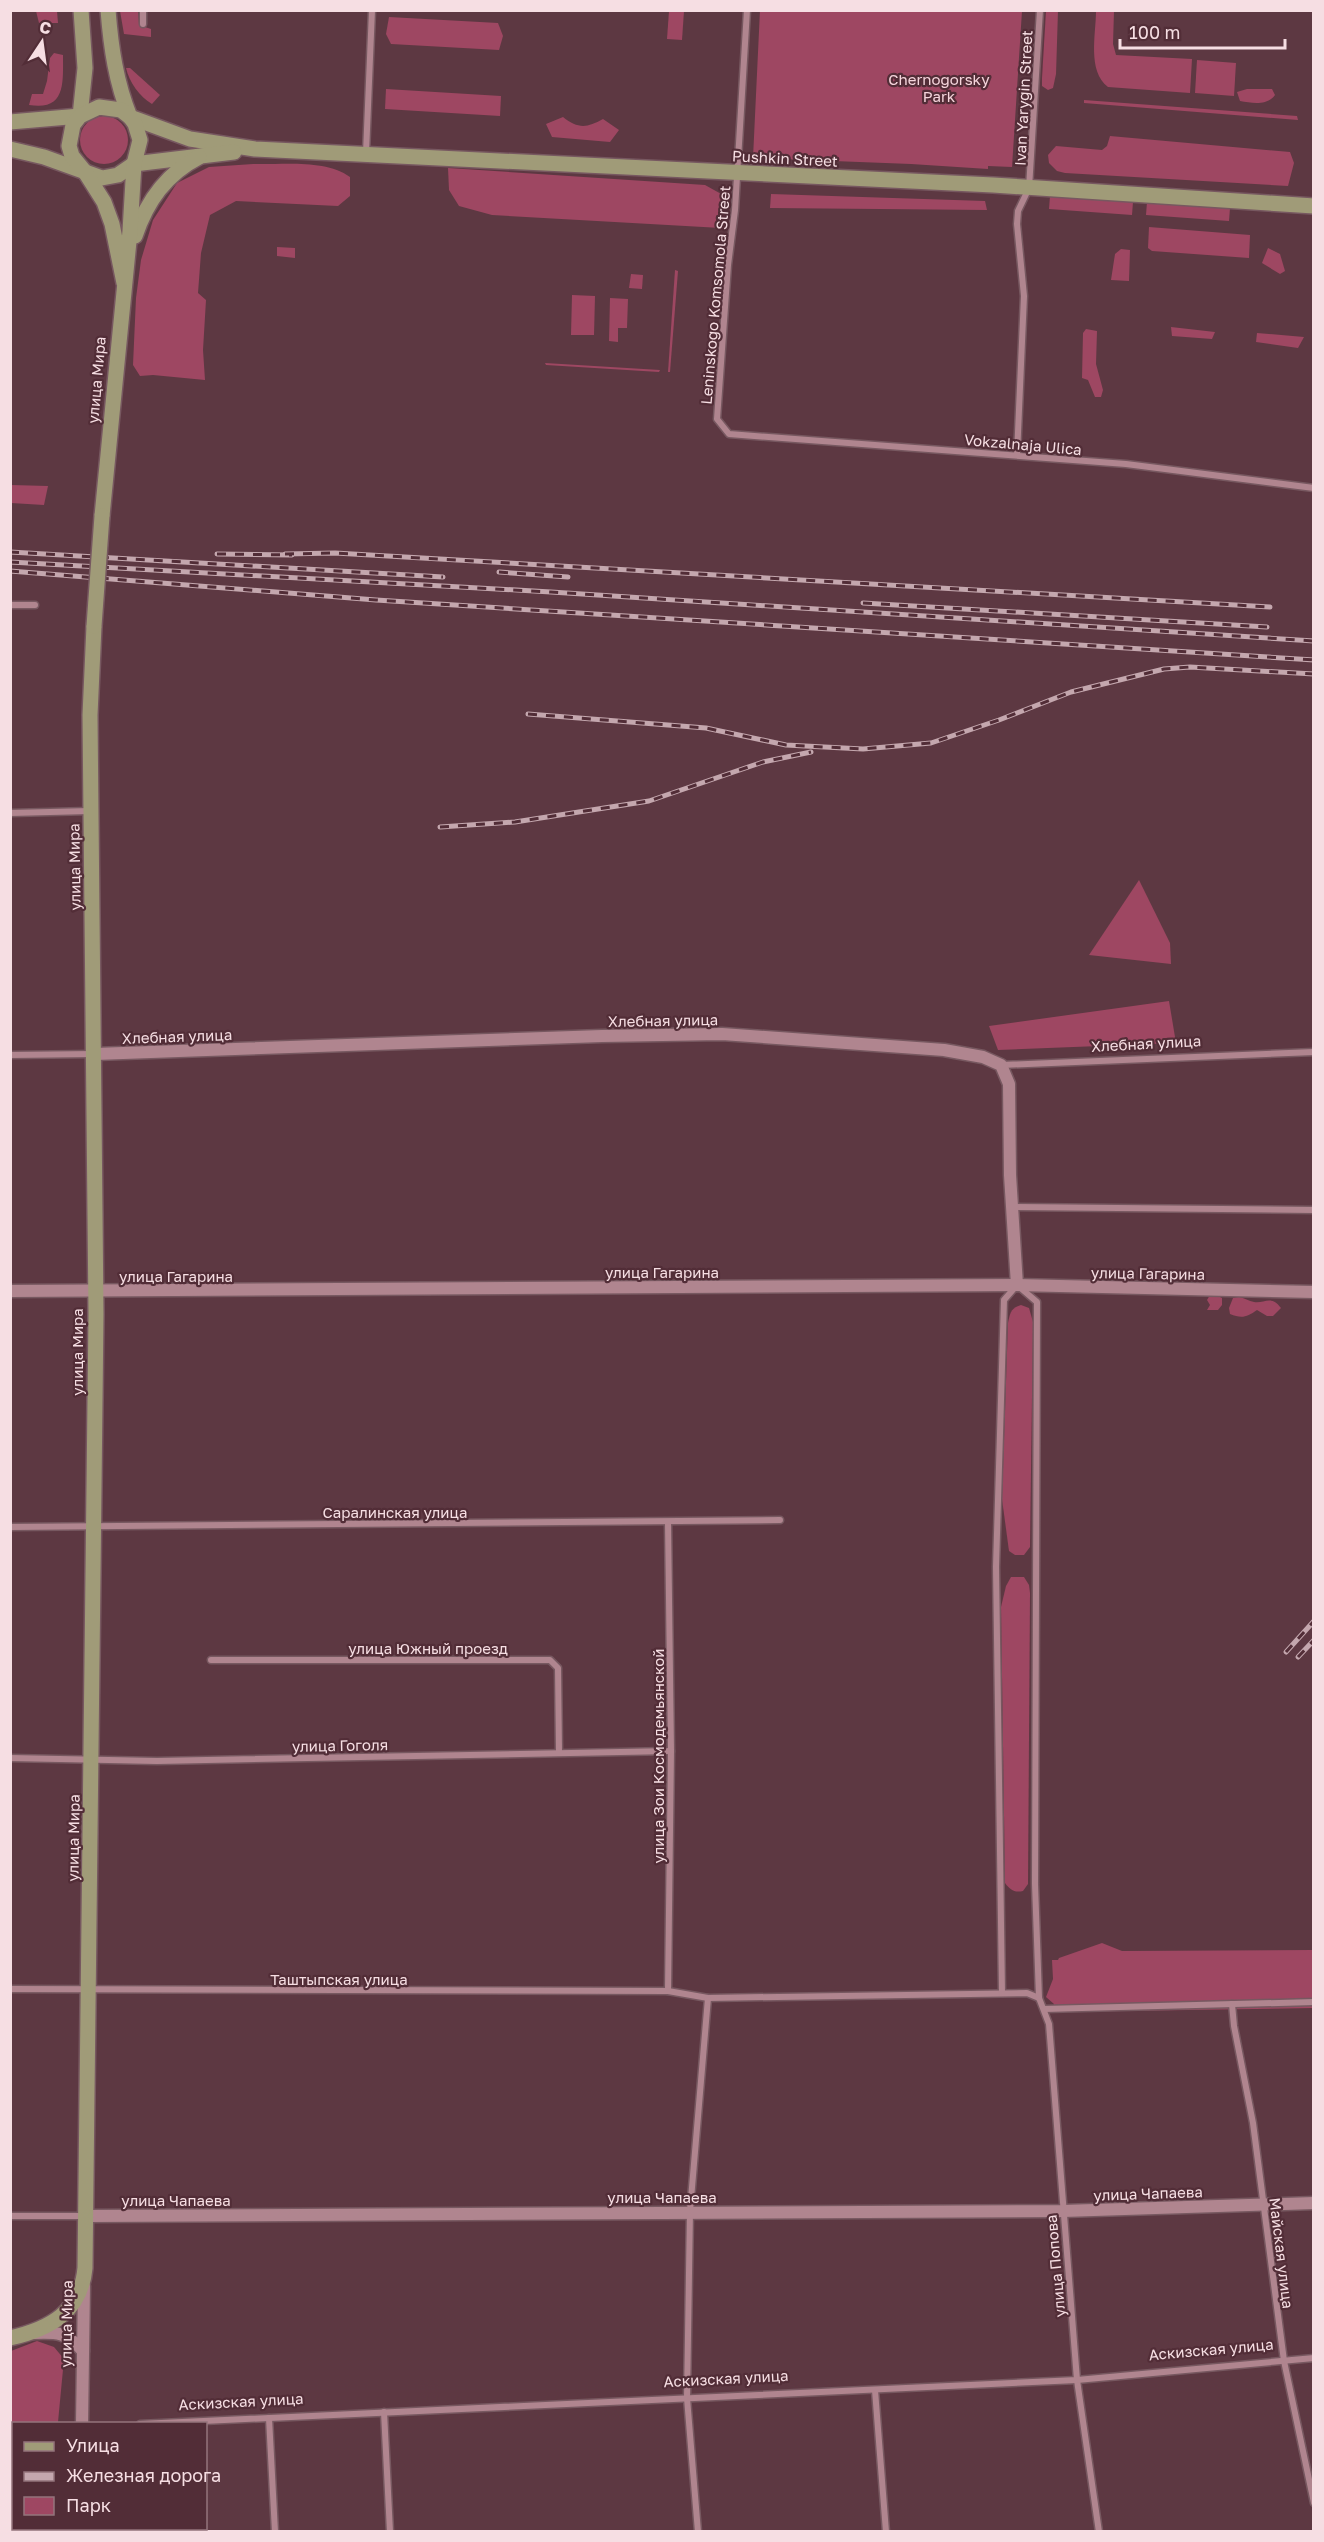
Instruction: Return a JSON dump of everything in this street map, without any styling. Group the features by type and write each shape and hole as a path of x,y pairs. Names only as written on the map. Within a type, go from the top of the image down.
{"main road":[{"path":"80,116 85,68 81,10"},
{"path":"108,10 114,69 120,92 140,140 134,164 124,283"},
{"path":"124,283 112,224 99,193 72,156 69,146 73,125 80,116 89,110 110,107 130,117 190,139 255,149"},
{"path":"10,122 80,116"},
{"path":"10,149 44,157 102,178 110,178 134,164 255,149"},
{"name":"Pushkin Street","path":"255,149 1029,188 1314,206"},
{"path":"124,283 139,226 153,198 172,176 204,154"},
{"name":"улица Мира","path":"84,2286 96,1291 90,715 102,516 124,283"},
{"path":"10,2338 30,2334 67,2312 84,2286"}],"street":[{"path":"142,10 143,24"},
{"path":"366,154 372,10"},
{"name":"Leninskogo Komsomola Street","path":"729,434 717,419 737,174 747,10"},
{"name":"Ivan Yarygin Street","path":"1017,455 1024,296 1017,224 1018,211 1029,188 1040,10"},
{"name":"Vokzalnaja Ulica","path":"729,434 1126,464 1314,488"},
{"path":"10,604 34,605"},
{"path":"10,813 91,812"},
{"name":"Хлебная улица","path":"10,1055 722,1034 944,1050 970,1054 1001,1065 1314,1052"},
{"path":"1001,1065 1009,1084 1012,1207 1017,1285 1004,1300 996,1567 1002,1993"},
{"path":"1012,1207 1314,1210"},
{"path":"1017,1285 1037,1302 1035,1884 1039,1998"},
{"name":"улица Гагарина","path":"10,1291 1017,1285 1314,1292"},
{"name":"Саралинская улица","path":"10,1527 780,1520"},
{"name":"улица Зои Космодемьянской","path":"668,1522 671,1751 668,1991"},
{"name":"улица Южный проезд","path":"211,1660 550,1660 558,1668 559,1752"},
{"name":"улица Гоголя","path":"10,1758 157,1761 671,1751"},
{"name":"Таштыпская улица","path":"10,1989 668,1991 708,1998 1027,1993 1039,1998"},
{"path":"698,2532 687,2398 690,2211 708,1998"},
{"name":"улица Попова","path":"1039,1998 1049,2024 1077,2380 1099,2532"},
{"path":"1044,2009 1314,2002"},
{"name":"Майская улица","path":"1232,2004 1234,2026 1253,2123 1284,2361 1314,2503"},
{"name":"улица Чапаева","path":"10,2216 1062,2211 1314,2203"},
{"name":"улица Мира","path":"82,2422 84,2286"},
{"path":"30,2334 56,2332 70,2337 83,2351"},
{"name":"Аскизская улица","path":"183,2422 1077,2380 1314,2358"},
{"path":"875,2390 886,2532"},
{"path":"384,2412 390,2532"},
{"path":"269,2418 275,2532"}],"green space":[{"name":"Chernogorsky Park","path":"760,10 1022,11 1012,167 988,166 988,169 753,158"},
{"path":"36,11 57,11 58,23 39,23"},
{"path":"120,11 138,11 139,25 151,29 151,37 124,34"},
{"path":"669,11 684,11 682,40 667,39"},
{"path":"1046,11 1058,11 1056,74 1053,88 1048,90 1042,86"},
{"path":"1096,11 1114,11 1113,44 1116,55 1192,59 1190,93 1108,87 1101,80 1095,62"},
{"path":"389,17 498,23 503,36 499,50 391,44 386,34"},
{"path":"54,53 63,55 60,93 50,104 29,105 32,94 43,94 50,58"},
{"path":"1197,60 1236,63 1234,96 1195,93"},
{"path":"126,68 130,68 160,95 152,104 136,89"},
{"path":"386,89 501,96 500,116 385,109"},
{"path":"1247,89 1272,89 1275,95 1264,102 1240,101 1237,92"},
{"path":"1084,100 1297,116 1298,120 1084,103"},
{"path":"99,116 109,116 121,123 128,135 128,145 121,157 109,164 99,164 84,153 80,145 80,135 91,120"},
{"path":"563,117 573,124 583,126 603,119 619,130 610,142 552,137 546,124"},
{"path":"1110,136 1290,152 1294,163 1288,186 1065,173 1057,171 1049,163 1048,155 1056,146 1102,150 1107,146"},
{"path":"253,164 316,165 340,171 350,177 350,196 338,206 236,201 210,215 201,253 198,293 206,300 203,350 205,380 140,376 133,365 136,298 141,260 153,220 177,183 209,167"},
{"path":"448,168 705,185 723,195 726,215 721,228 492,215 459,206 449,190"},
{"path":"771,194 985,201 987,210 770,208"},
{"path":"1050,196 1133,202 1132,215 1049,209"},
{"path":"1147,202 1230,208 1229,221 1146,215"},
{"path":"1149,227 1250,235 1249,258 1152,251 1148,248"},
{"path":"277,247 295,248 295,258 277,256"},
{"path":"1268,248 1280,254 1285,271 1280,274 1262,263"},
{"path":"1121,249 1130,250 1129,281 1111,280 1115,254"},
{"path":"675,270 678,271 670,372 668,372"},
{"path":"631,274 643,275 642,289 629,288"},
{"path":"572,295 595,296 594,335 571,335"},
{"path":"610,298 628,299 627,328 618,328 618,342 609,341"},
{"path":"1171,327 1215,332 1212,339 1172,336"},
{"path":"1086,329 1097,331 1096,364 1103,390 1101,397 1095,397 1088,380 1082,378 1083,333"},
{"path":"1257,333 1304,337 1298,348 1256,342"},
{"path":"545,363 660,370 659,372 546,365"},
{"path":"11,485 48,486 44,505 11,503"},
{"path":"1139,880 1170,943 1171,964 1089,955"},
{"path":"1169,1001 1176,1043 998,1050 989,1026"},
{"path":"1210,1295 1222,1298 1222,1305 1218,1310 1207,1310 1210,1305 1207,1300"},
{"path":"1239,1297 1254,1302 1271,1300 1281,1308 1273,1316 1267,1316 1257,1310 1244,1316 1230,1314 1229,1308 1233,1298"},
{"path":"1021,1305 1029,1308 1033,1322 1030,1547 1024,1555 1015,1555 1009,1551 1002,1499 1008,1323 1012,1311"},
{"path":"1011,1577 1024,1577 1029,1585 1030,1593 1028,1884 1020,1892 1013,1890 1005,1883 1001,1607 1006,1586"},
{"path":"1102,1943 1122,1951 1313,1950 1313,2008 1055,2012 1054,2004 1046,1997 1053,1979 1052,1960 1058,1960"},
{"path":"37,2341 54,2347 64,2359 58,2422 11,2423 11,2351"}],"railway":[{"path":"10,552 443,577"},
{"path":"285,554 335,553 1270,607"},
{"path":"217,554 292,555"},
{"path":"10,562 551,592 1314,641"},
{"path":"10,571 376,600 1314,660"},
{"path":"499,572 568,577"},
{"path":"863,603 1267,627"},
{"path":"528,714 706,728 786,745 863,749 931,743 1071,692 1164,669 1190,667 1314,674"},
{"path":"440,827 515,822 649,801 763,762 811,752"},
{"path":"1286,1652 1314,1621"},
{"path":"1298,1657 1314,1640"}]}
